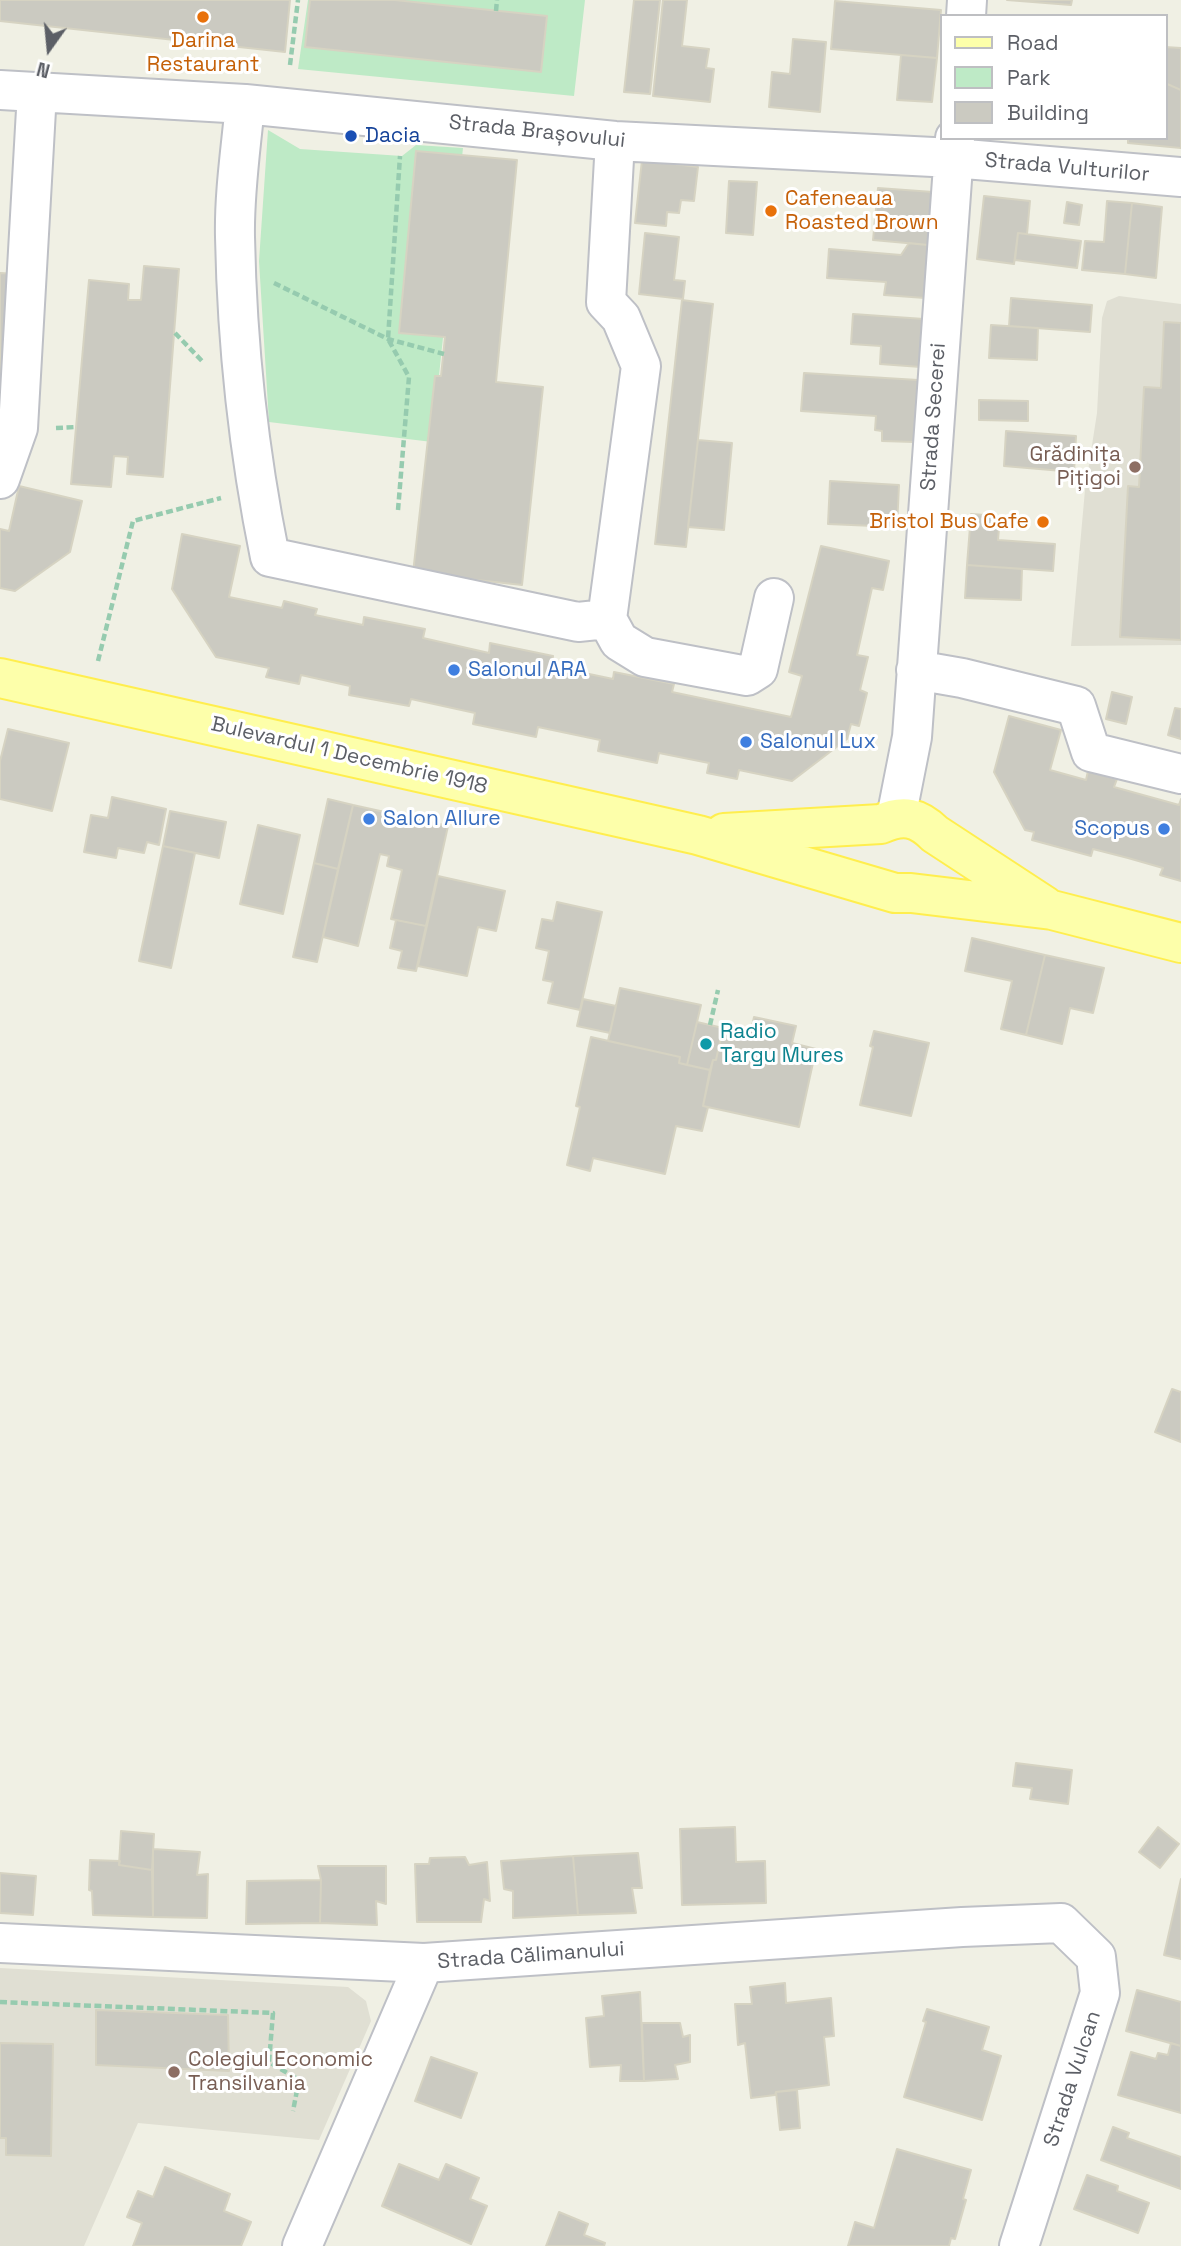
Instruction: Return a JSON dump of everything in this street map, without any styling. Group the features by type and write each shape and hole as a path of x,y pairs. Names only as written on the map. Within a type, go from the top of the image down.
{"main road":[{"name":"Bulevardul 1 Decembrie 1918","path":"0,678 698,835 896,890 1052,910 1181,943"},
{"name":"Bulevardul 1 Decembrie 1918","path":"698,835 909,825 1052,910"},
{"path":"909,825 941,848 941,863 935,877 924,887 896,890 871,877 865,863 865,848 871,834 909,825"}],"street":[{"name":"Strada Brașovului","path":"0,84 18,91 245,104 615,141 954,148"},
{"path":"0,479 18,428 15,211 18,91"},
{"path":"245,104 235,236 241,338 256,490 270,557 578,622 607,619"},
{"path":"615,141 606,302 621,318 641,366 607,619 618,641 645,657 747,676 758,670 774,598"},
{"name":"Strada Vulturilor","path":"954,148 1181,177"},
{"name":"Strada Secerei","path":"909,825 916,670 954,148"},
{"path":"916,670 1076,706 1091,752 1181,774"},
{"name":"Strada Călimanului","path":"0,1943 424,1963 962,1927 1062,1923"},
{"name":"Strada Vulcan","path":"1019,2246 1100,1993 1096,1957 1062,1923"},
{"path":"302,2246 424,1963"}],"path":[{"path":"290,65 298,0"},
{"path":"496,11 497,0"},
{"path":"398,510 409,377 388,339 400,154"},
{"path":"237,262 299,297 388,339 444,354"},
{"path":"97,665 133,521 256,490"},
{"path":"710,1025 718,990"},
{"path":"0,2002 273,2013 269,2062 299,2080 293,2111"}],"shaded area":[{"name":"Grădinița Pițigoi","path":"1119,296 1181,304 1181,645 1071,646 1085,490 1097,413 1102,318 1107,301"},
{"name":"Colegiul Economic Transilvania","path":"0,1968 348,1987 366,2001 371,2021 319,2140 138,2123 84,2246 0,2246"}],"green space":[{"path":"308,0 585,0 574,96 298,69"},
{"path":"268,130 300,149 402,156 416,145 463,148 432,442 269,422 259,261"}],"building":[{"path":"0,0 290,0 285,52 0,21"},
{"path":"310,0 395,0 547,16 541,72 305,47"},
{"path":"634,0 660,0 650,94 624,92"},
{"path":"663,0 687,0 682,46 709,49 706,68 714,69 710,102 653,96"},
{"path":"1007,0 1072,0 1071,5"},
{"path":"835,1 941,10 937,58 831,49"},
{"path":"793,39 826,42 820,112 769,107 772,72 790,74"},
{"path":"1167,47 1181,48 1181,90 1167,84"},
{"path":"901,55 937,58 932,102 897,100"},
{"path":"1167,84 1181,90 1181,148 1128,143 1128,140 1167,140"},
{"path":"416,151 517,160 496,382 543,387 522,585 413,573 435,376 441,376 445,337 399,333"},
{"path":"642,160 698,167 694,201 681,200 679,213 667,212 666,226 635,223"},
{"path":"729,181 757,182 753,235 726,233"},
{"path":"878,188 933,192 928,245 873,240"},
{"path":"984,196 1030,201 1027,234 1018,233 1014,264 977,259"},
{"path":"1107,201 1132,203 1125,274 1082,270 1085,241 1104,242"},
{"path":"1067,202 1082,205 1079,225 1064,223"},
{"path":"1132,203 1162,207 1156,278 1125,274"},
{"path":"645,233 679,237 674,280 685,281 683,299 639,294"},
{"path":"1018,233 1081,241 1077,268 1015,260"},
{"path":"909,243 928,245 925,298 884,295 886,282 827,278 829,249 901,255"},
{"path":"144,266 179,269 163,477 127,474 128,457 114,456 111,487 71,484 89,280 129,284 128,300 141,300"},
{"path":"0,273 18,274 0,421"},
{"path":"1011,298 1092,305 1090,332 1009,326"},
{"path":"682,300 713,304 686,547 655,544"},
{"path":"853,314 924,319 921,367 880,364 881,346 851,344"},
{"path":"1164,322 1181,323 1181,640 1120,637 1128,486 1139,487 1144,387 1161,388"},
{"path":"991,325 1038,328 1037,360 989,358"},
{"path":"804,373 918,380 914,442 882,441 882,431 875,430 876,416 801,411"},
{"path":"979,400 1028,401 1028,421 979,420"},
{"path":"1006,431 1076,436 1074,472 1004,466"},
{"path":"698,440 732,443 724,530 688,527"},
{"path":"830,481 899,485 897,527 828,524"},
{"path":"19,486 82,501 70,552 15,591 0,588 0,529 9,531"},
{"path":"971,514 1000,516 998,540 1055,544 1053,571 967,565"},
{"path":"182,534 240,546 229,597 282,608 284,601 317,609 315,615 363,625 364,617 425,629 423,638 489,653 490,643 553,656 551,666 613,679 614,672 674,684 672,692 791,717 802,676 789,672 821,546 889,561 883,590 872,588 857,655 868,657 860,690 867,693 859,726 851,724 847,739 792,781 739,770 737,779 707,773 709,763 659,753 657,763 598,751 600,740 538,727 536,737 473,724 475,713 411,699 409,706 349,695 350,686 301,675 299,684 266,677 269,668 216,657 172,589"},
{"path":"967,565 1022,569 1021,600 965,598"},
{"path":"1112,692 1132,697 1126,724 1106,719"},
{"path":"1175,708 1181,709 1181,739 1168,735"},
{"path":"1009,716 1061,730 1050,770 1086,780 1088,771 1117,779 1114,787 1179,805 1181,799 1181,881 1160,875 1163,868 1128,858 1093,849 1091,856 1032,840 1034,832 1025,830 994,772"},
{"path":"8,729 69,743 52,811 0,799 0,761"},
{"path":"112,797 166,809 159,845 147,842 144,853 118,848 116,858 84,852 91,815 108,818"},
{"path":"328,799 353,805 338,869 314,863"},
{"path":"353,805 448,826 426,926 391,919 402,870 387,866 389,856 380,854 358,946 323,937"},
{"path":"170,811 226,822 219,858 163,846"},
{"path":"258,825 300,835 283,914 240,904"},
{"path":"163,846 195,853 171,968 139,961"},
{"path":"314,863 338,869 317,962 293,957"},
{"path":"438,876 505,891 496,931 478,927 467,976 418,966"},
{"path":"557,902 602,912 580,1010 548,1003 553,982 543,980 549,951 536,948 542,919 553,921"},
{"path":"396,920 426,926 416,971 398,968 402,951 390,948"},
{"path":"972,938 1045,955 1026,1035 1001,1029 1012,981 965,971"},
{"path":"1045,955 1104,968 1093,1013 1070,1008 1062,1044 1026,1035"},
{"path":"620,988 701,1005 687,1065 679,1063 680,1057 608,1041"},
{"path":"583,999 616,1006 610,1033 577,1026"},
{"path":"754,1017 796,1026 792,1043 816,1049 799,1127 703,1106 723,1028 732,1029 732,1026 751,1031"},
{"name":"Radio Targu Mures","path":"697,1022 723,1028 716,1060 713,1060 710,1070 687,1065"},
{"path":"874,1031 929,1043 911,1116 860,1105"},
{"path":"591,1037 680,1057 679,1063 710,1070 703,1106 708,1107 702,1131 676,1126 665,1174 593,1158 590,1171 567,1165"},
{"path":"1172,1389 1181,1392 1181,1442 1155,1432"},
{"path":"1016,1763 1072,1770 1068,1804 1030,1799 1032,1788 1013,1786"},
{"path":"735,1827 736,1862 765,1861 766,1903 682,1905 680,1829"},
{"path":"1158,1827 1179,1844 1160,1868 1139,1852"},
{"path":"121,1831 154,1834 152,1870 119,1865"},
{"path":"153,1849 200,1852 197,1875 208,1874 207,1918 153,1917"},
{"path":"638,1853 642,1888 632,1888 636,1913 578,1915 573,1856"},
{"path":"573,1856 578,1915 513,1918 513,1891 504,1889 501,1861"},
{"path":"465,1857 469,1865 487,1862 490,1901 484,1899 481,1922 417,1922 415,1864 429,1864 430,1858"},
{"path":"90,1860 120,1861 119,1865 152,1870 153,1917 93,1915 92,1891 89,1890"},
{"path":"318,1866 386,1866 386,1904 376,1901 377,1925 320,1923 321,1880"},
{"path":"0,1873 36,1876 33,1915 0,1913"},
{"path":"1181,1879 1181,1959 1164,1955"},
{"path":"321,1880 320,1923 246,1924 247,1881"},
{"path":"785,1983 786,2003 831,1998 834,2036 824,2037 829,2085 751,2098 745,2043 738,2045 735,2004 752,2004 750,1987"},
{"path":"1137,1990 1181,2002 1181,2046 1126,2031"},
{"path":"640,1992 644,2081 620,2081 621,2065 590,2067 586,2018 604,2016 602,1996"},
{"path":"927,2009 989,2027 982,2050 1001,2056 982,2120 904,2097 926,2022 923,2021"},
{"path":"96,2010 228,2015 229,2071 96,2065"},
{"path":"642,2023 680,2023 683,2037 690,2035 690,2062 675,2065 678,2079 644,2081"},
{"path":"0,2043 53,2044 51,2156 6,2155 6,2138 0,2138"},
{"path":"1171,2043 1181,2046 1181,2113 1118,2095 1131,2052 1156,2059 1158,2053 1168,2055"},
{"path":"431,2057 477,2073 461,2118 415,2101"},
{"path":"797,2090 800,2128 780,2130 776,2092"},
{"path":"1113,2127 1129,2133 1127,2138 1181,2157 1181,2189 1101,2160"},
{"path":"897,2149 971,2170 955,2239 951,2238 949,2246 848,2246 855,2222 874,2228"},
{"path":"399,2164 439,2180 446,2164 479,2178 470,2199 487,2206 471,2244 382,2206"},
{"path":"165,2167 230,2194 224,2211 251,2222 241,2246 133,2246 142,2223 127,2217 138,2191 153,2197"},
{"path":"1087,2175 1118,2186 1117,2191 1149,2203 1138,2233 1074,2209"},
{"path":"559,2212 588,2224 584,2235 605,2243 604,2246 546,2246"}],"place":[{"name":"Darina Restaurant","path":"203,17"},
{"name":"Dacia","path":"351,136"},
{"name":"Cafeneaua Roasted Brown","path":"771,211"},
{"name":"Grădinița Pițigoi","path":"1135,467"},
{"name":"Bristol Bus Cafe","path":"1043,522"},
{"name":"Salonul ARA","path":"454,670"},
{"name":"Salonul Lux","path":"746,742"},
{"name":"Salon Allure","path":"369,819"},
{"name":"Scopus","path":"1164,829"},
{"name":"Radio Targu Mures","path":"706,1044"},
{"name":"Colegiul Economic Transilvania","path":"174,2072"}]}
